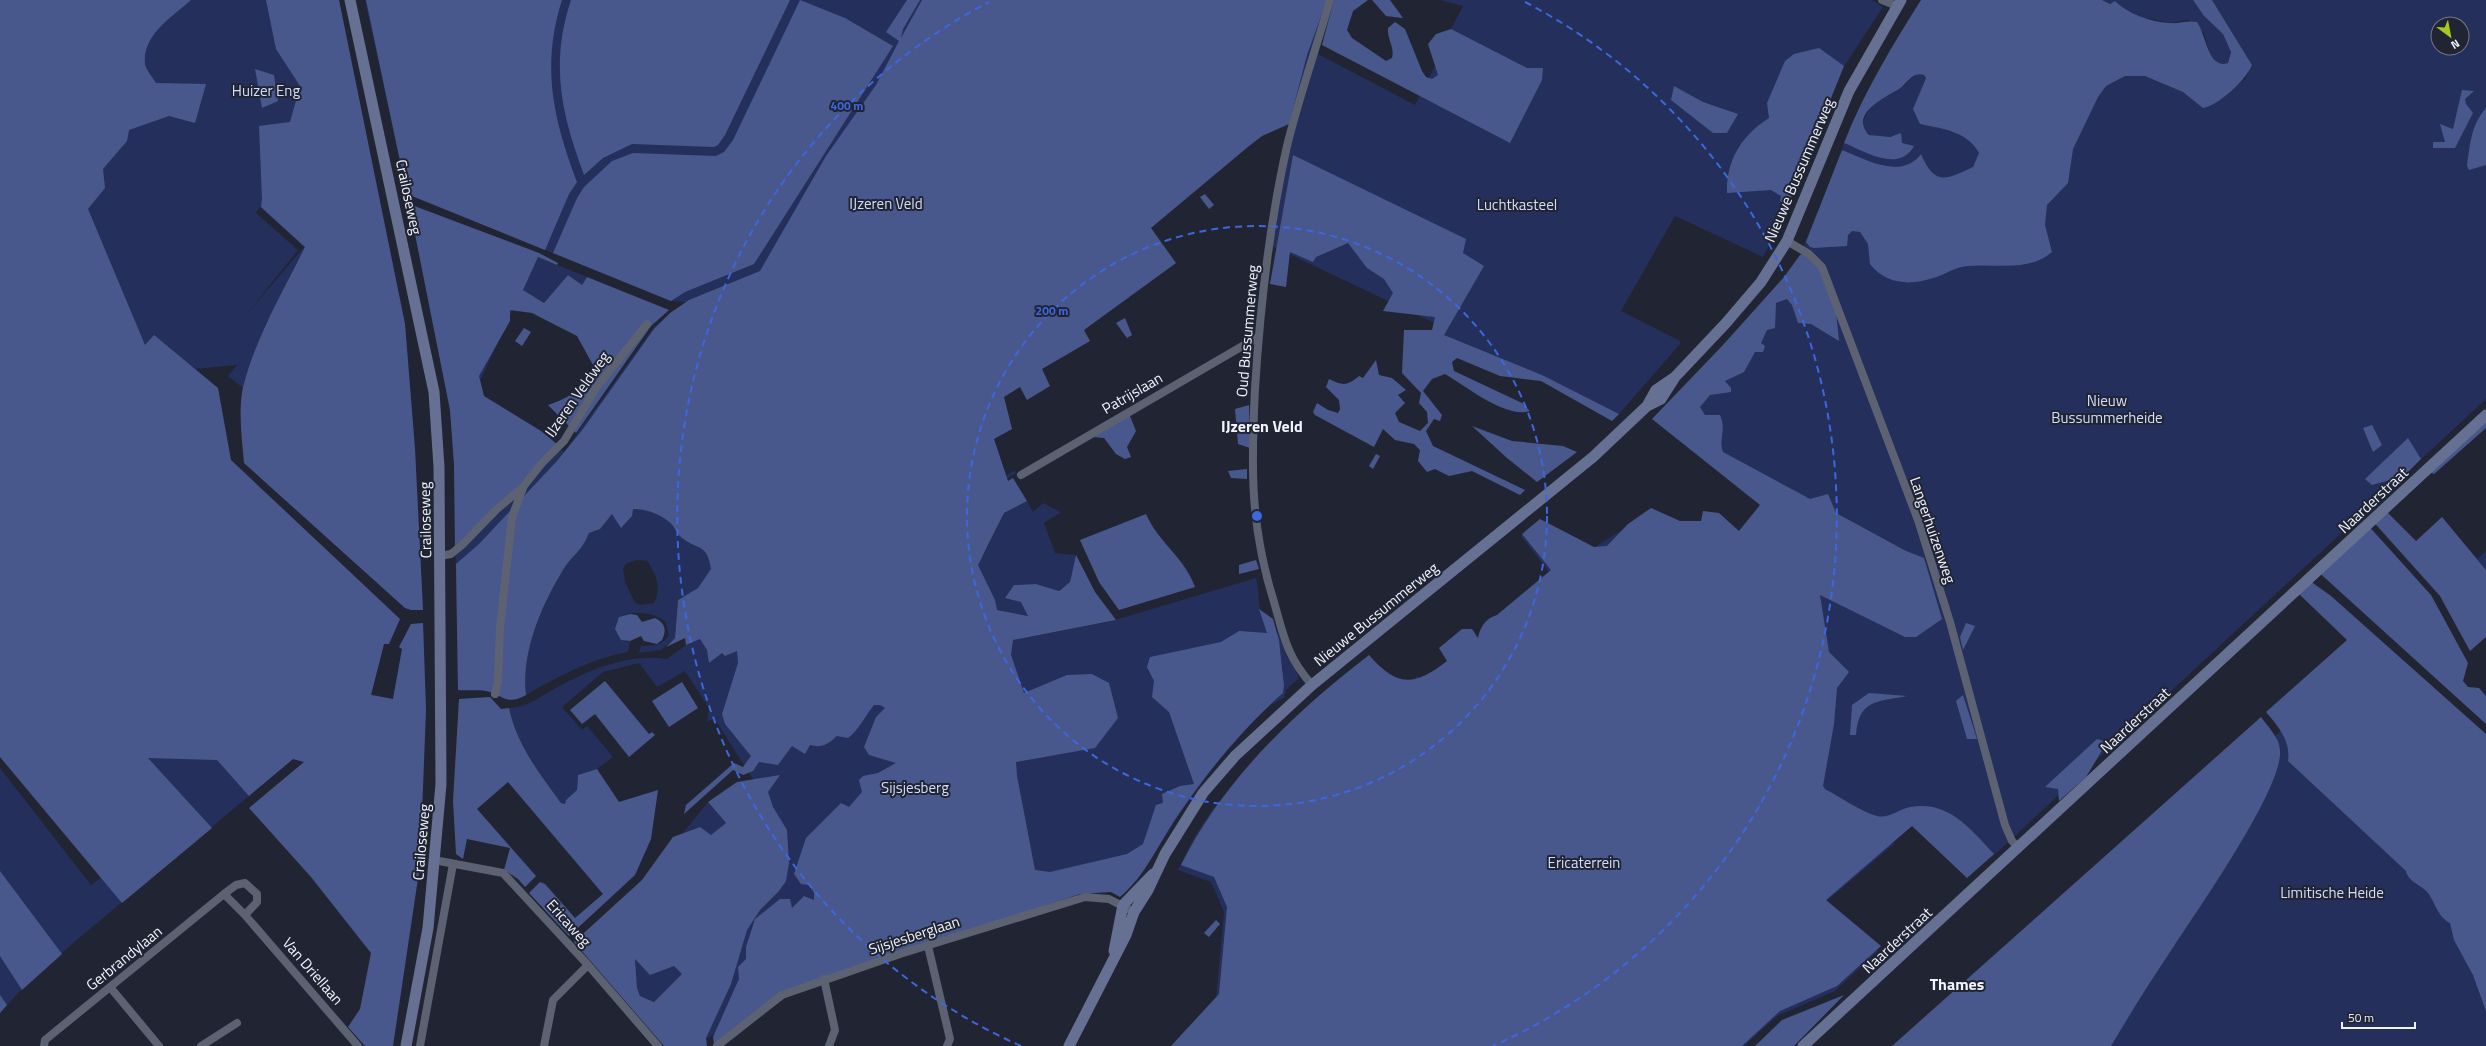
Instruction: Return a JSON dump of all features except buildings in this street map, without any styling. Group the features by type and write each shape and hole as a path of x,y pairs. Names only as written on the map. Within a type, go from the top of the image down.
{"main road":[{"name":"Crailoseweg","path":"350,0 434,392 439,467 441,784 428,928 406,1046"},
{"name":"Nieuwe Bussummerweg","path":"1069,1046 1082,1031 1112,959 1126,935 1134,912 1148,890 1155,872 1182,825 1204,793 1235,756 1312,685 1593,457 1647,406 1656,390 1675,377 1726,323 1761,282 1787,241 1849,91 1900,3"},
{"name":"Naarderstraat","path":"1803,1046 2486,415"},
{"name":"Nieuwe Bussummerweg","path":"1112,959 1123,905 1155,872"}],"street":[{"name":"Oud Bussummerweg","path":"1312,685 1290,656 1264,571 1253,508 1251,461 1258,337 1268,245 1287,146 1330,0"},
{"path":"1882,0 1900,3"},
{"name":"Langerhuizenweg","path":"1787,241 1809,254 1822,267 1838,307 1918,520 1950,622 2005,825 2012,841 2018,848"},
{"name":"IJzeren Veldweg","path":"440,556 451,554 462,545 497,509 523,487 542,462 564,441 596,388 647,324"},
{"name":"Patrijslaan","path":"1021,475 1258,337"},
{"path":"495,694 498,681 500,628 512,517 523,487"},
{"name":"Ericaweg","path":"434,860 503,873 588,964 658,1046"},
{"path":"420,1046 453,864"},
{"path":"224,894 236,885 245,883 257,894 257,902 245,915"},
{"name":"Van Driellaan","path":"224,894 245,915 359,1046"},
{"name":"Gerbrandylaan","path":"44,1046 45,1040 224,894"},
{"name":"Sijsjesberglaan","path":"717,1046 782,995 824,979 1068,900 1101,897 1123,905 1134,912"},
{"path":"928,946 950,1039 947,1046"},
{"path":"544,1046 553,1000 588,964"},
{"path":"824,979 835,1030 828,1046"},
{"path":"110,988 159,1046"},
{"path":"201,1046 210,1044 237,1023"}],"green space":[{"name":"Huizer Eng","path":"0,0 339,0 405,324 415,449 423,610 411,610 405,608 244,463 243,388 228,376 237,365 194,369 218,388 99,337","holes":["260,207 304,247 246,315 298,250 256,213","300,256 245,382 263,330"]},
{"name":"Sijsjesberg","path":"365,0 1326,0 1289,124 1253,117 982,396 976,453 991,486 1015,470 1016,473 1003,481 983,556 1004,513 1027,501 1033,512 1043,503 1061,512 1044,523 1055,553 1076,555 1070,582 1058,591 1036,584 1014,585 1006,597 1021,601 1028,616 997,610 1011,649 1013,640 1108,622 1256,578 1260,611 1262,616 1268,614 1283,673 1277,628 1286,654 1299,678 1286,690 1284,698 1265,708 1220,759 1182,810 1137,881 1079,892 927,941 781,994 706,1039 672,984 654,1002 640,996 637,988 635,958 642,880 655,863 700,827 683,833 708,802 725,822 765,798 714,718 707,722 709,708 685,671 657,687 639,663 603,672 562,707 582,730 587,726 613,757 597,769 578,775 577,790 566,800 565,804 561,803 545,781 523,746 517,734 509,708 528,704 568,681 609,664 638,658 667,659 686,645 700,639 707,650 715,559 702,537 657,507 633,509 651,512 664,518 672,525 682,538 705,551 710,561 712,569 698,588 678,600 675,638 661,650 639,653 641,646 657,645 666,639 669,635 665,621 643,613 631,613 619,617 626,642 630,641 628,652 601,659 575,669 526,695 525,679 527,663 534,630 540,614 563,570 580,550 589,533 600,529 614,499 458,690 454,464 450,410 411,213 538,257 587,277 582,285 568,275 544,303 522,290 474,394 564,452 654,327 686,302 671,301 407,194","holes":["637,560 647,561 657,581 658,592 654,603 641,605 635,603 625,582 623,568 627,563"]},
{"name":"Luchtkasteel","path":"1440,0 1872,0 1883,7 1839,74 1787,204 1788,207 1763,257 1675,216 1621,311 1680,341 1680,344 1619,414 1444,335 1447,329 1266,243 1314,52 1415,105 1453,31 1451,29 1463,6"},
{"name":"Nieuw Bussummerheide","path":"2102,0 2193,0 2204,16 2223,34 2231,52 2228,63 2217,63 2210,54 2204,33 2188,20 2171,23 2145,18 2215,103 2245,79 2252,65 2212,0 2486,0 2486,399 1991,858 1971,833 1954,818 1876,824 1894,844 1823,904 1878,951 1835,991 1777,1016 1744,1046 1172,1046 1216,999 1224,912 1211,882 1178,870 1195,836 1215,806 1368,657 1408,690 1417,676 1473,713 1549,572 1521,536 1539,522 1592,549 1639,519 1939,619 1656,417 1783,280 1800,255 1817,212 1860,232 1864,238 1982,198 2113,2 2110,4"},
{"path":"1918,73 1924,75 1926,78 1922,87 1920,124 1954,132 1968,140 1979,153 1973,168 1955,176 1942,178 1931,172 1921,154 1907,166 1894,168 1878,165 1842,150 1844,143 1885,159 1902,143 1896,135 1883,137 1870,134 1863,127 1864,121 1867,113 1874,104 1902,87"},
{"path":"2486,551 2486,570 2477,559"},
{"path":"400,619 389,644 384,644 371,694 393,699 402,649 399,647 411,624 423,623 426,710 305,763 293,759 72,944 19,992 0,1013 0,768 91,885 193,807 147,758"},
{"name":"Limitische Heide","path":"2372,648 2486,747 2486,1046 1933,1046"}],"shaded area":[{"path":"0,0 191,0 167,20 153,35 145,54 145,64 156,83 206,84 195,123 169,116 129,130 127,141 103,169 105,188 88,209 145,345 154,335 218,388 231,460 400,619 389,644 384,644 371,695 393,699 402,649 399,647 411,624 423,623 426,710 420,865 393,1046 365,1046 348,1027 360,1009 371,953 311,877 249,808 304,762 293,759 249,796 217,760 148,758 212,828 122,903 0,757"},
{"path":"266,0 339,0 405,324 415,449 423,610 411,610 405,608 244,463 241,435 241,415 243,387 248,369 262,333 305,247 261,207 259,126 290,122 300,86 276,49"},
{"path":"366,0 562,0 552,47 551,70 556,114 577,182 569,194 545,250 407,194"},
{"path":"571,0 790,0 725,135 718,145 714,147 632,144 603,158 584,175 569,130 561,88 561,46"},
{"path":"800,0 845,18 893,46 754,264 685,292 671,301 553,253 577,198 584,187 612,161 633,153 716,156 724,152 733,140"},
{"path":"907,0 920,0 903,29 901,38 922,0 1327,0 1307,55 1289,124 1262,136 1151,228 1176,263 1084,330 1090,341 1042,369 1050,386 1027,400 1020,387 1004,397 1012,429 994,439 1008,481 1013,478 1027,501 1004,513 978,565 995,600 997,610 1028,616 1021,602 1005,598 1014,585 1036,584 1059,591 1070,582 1076,555 1095,592 1116,620 1013,640 1011,655 1024,693 1067,675 1092,674 1109,683 1118,718 1095,748 1016,762 1017,776 1035,870 1050,872 1127,854 1143,844 1156,805 1163,803 1162,794 1180,786 1194,784 1169,712 1152,697 1154,681 1147,667 1150,657 1221,642 1239,631 1267,633 1259,609 1273,619 1279,640 1284,686 1283,693 1239,736 1200,784 1176,818 1151,860 1137,880 1120,897 1111,892 1080,894 780,994 714,1044 713,1037 739,979 738,967 746,959 746,947 755,919 780,899 790,899 792,908 804,896 814,900 814,893 809,885 801,884 794,874 806,838 841,803 849,807 862,792 859,780 863,776 878,773 896,763 869,755 864,747 876,717 885,708 880,705 874,705 852,735 848,738 837,736 824,745 810,745 805,754 792,746 778,765 759,762 753,771 743,775 733,770 684,814 686,805 734,763 743,767 751,756 725,724 722,714 738,663 737,651 725,656 722,653 709,663 707,650 700,639 686,645 685,638 666,647 675,638 678,600 698,588 711,569 705,551 682,538 670,523 656,514 633,509 632,516 621,528 612,514 600,529 589,533 580,550 566,565 555,584 534,630 525,679 526,695 510,700 486,691 458,690 456,564 479,544 557,461 583,429 654,329 670,313 689,300 760,271 826,156 876,85 899,41 886,32"},
{"path":"1334,0 1368,0 1353,11 1347,30 1352,38 1386,61 1392,58 1393,54 1388,28 1395,22 1405,29 1422,71 1426,77 1432,79 1438,75 1428,44 1436,34 1451,29 1527,68 1543,68 1542,80 1510,143 1322,45"},
{"path":"1372,0 1390,0 1403,18 1386,16"},
{"path":"1921,0 2102,0 2110,4 2115,1 2126,10 2155,21 2173,23 2190,21 2197,22 2212,57 2221,64 2228,63 2231,52 2223,34 2204,16 2193,0 2212,0 2252,65 2244,78 2231,91 2217,102 2203,108 2183,92 2145,76 2125,76 2106,86 2098,97 2073,149 2068,183 2047,205 2045,225 2052,252 2042,259 2022,265 1967,266 1924,281 1898,282 1883,276 1870,264 1868,244 1860,232 1852,231 1848,235 1847,246 1814,248 1810,247 1806,242 1842,150 1873,163 1894,167 1904,166 1913,162 1921,154 1931,171 1936,176 1942,177 1955,175 1973,167 1979,153 1968,140 1954,132 1920,124 1913,109 1926,78 1924,75 1920,74 1913,76 1899,89 1878,102 1866,114 1863,120 1864,127 1869,135 1890,137 1901,133 1902,143 1914,146 1908,154 1900,158 1882,158 1844,143 1870,87 1889,52"},
{"path":"1819,48 1844,66 1788,205 1780,201 1781,196 1771,190 1727,193 1729,170 1738,150 1751,132 1769,118 1767,103 1785,61 1794,54"},
{"path":"255,69 274,75 278,101 262,108"},
{"path":"1674,86 1703,102 1738,114 1727,133 1713,133 1671,100"},
{"path":"2462,90 2474,91 2465,99 2466,104 2473,113 2455,148 2433,148 2433,142 2445,142 2440,124 2453,129"},
{"path":"2486,108 2486,165 2469,170 2467,166 2472,135 2477,121"},
{"path":"1293,155 1466,239 1463,253 1484,266 1444,335 1542,375 1619,414 1612,421 1541,381 1500,376 1457,358 1452,362 1454,371 1522,403 1530,411 1520,412 1498,406 1445,374 1432,379 1423,391 1442,415 1440,421 1434,419 1426,431 1433,446 1525,490 1520,495 1472,471 1449,476 1435,469 1427,472 1418,461 1420,450 1414,444 1395,440 1383,429 1374,447 1315,415 1313,412 1317,403 1328,410 1338,413 1340,409 1339,400 1326,387 1329,379 1345,384 1351,382 1359,376 1363,378 1376,360 1379,375 1392,378 1406,390 1398,395 1405,403 1395,413 1399,422 1420,431 1428,423 1427,412 1419,403 1421,393 1402,373 1404,330 1432,330 1435,317 1383,311 1393,293 1384,279 1367,268 1348,243 1316,257 1313,262 1290,252 1286,287 1270,284"},
{"path":"1205,194 1214,205 1209,209 1200,197"},
{"path":"409,204 539,253 558,263 557,265 538,257 523,290 544,303 568,275 582,285 587,277 669,310 651,326 576,433 548,405 563,399 582,386 593,365 577,336 532,313 510,310 510,321 479,376 484,396 541,431 558,445 455,552 454,464 450,410"},
{"name":"Ericaterrein","path":"1805,254 1824,274 1835,301 1839,341 1811,324 1798,323 1792,305 1787,299 1776,303 1775,328 1767,330 1761,343 1765,346 1763,352 1755,352 1744,372 1725,381 1731,388 1731,392 1710,395 1700,407 1705,415 1720,415 1723,426 1721,443 1723,452 1810,499 1828,494 1836,513 1906,551 1924,558 1942,619 1916,637 1905,637 1820,595 1829,652 1849,672 1837,688 1834,724 1823,786 1825,789 1865,812 1881,817 1910,807 1924,806 1947,812 1967,826 1994,854 1967,878 1912,826 1826,900 1881,946 1837,986 1780,1011 1742,1046 1171,1046 1219,994 1227,907 1214,877 1181,865 1198,834 1218,804 1240,776 1288,724 1314,700 1369,655 1379,666 1397,678 1406,680 1415,679 1425,676 1447,661 1439,648 1462,629 1472,629 1478,638 1480,630 1490,618 1497,615 1551,570 1522,534 1540,519 1594,547 1607,546 1628,524 1651,508 1680,521 1701,521 1703,511 1719,513 1739,531 1760,505 1652,419 1723,345 1784,277 1800,255"},
{"path":"1125,318 1132,335 1127,338 1116,323"},
{"path":"524,328 531,332 522,346 515,341"},
{"path":"1249,405 1250,448 1238,444 1235,409"},
{"path":"1128,411 1136,431 1127,447 1131,457 1125,459 1116,454 1104,438 1093,437"},
{"path":"2486,416 2486,428 2434,474 2426,470"},
{"path":"2372,425 2382,445 2373,452 2363,428"},
{"path":"1472,426 1512,441 1563,446 1577,452 1537,482 1507,458"},
{"path":"2408,438 2421,459 2404,476 2372,485 2365,479"},
{"path":"1376,454 1380,456 1373,469 1369,466"},
{"path":"1247,469 1247,479 1231,478 1228,471"},
{"path":"2382,507 2416,541 2442,517 2486,570 2486,637 2470,651 2440,596 2370,518"},
{"path":"1146,514 1157,533 1185,567 1195,587 1119,610 1099,582 1080,540"},
{"path":"2365,522 2431,595 2468,663 2463,681 2468,687 2479,688 2486,696 2486,724 2314,568"},
{"path":"1256,560 1259,569 1239,574 1239,565"},
{"path":"2310,581 2331,596 2486,734 2486,1011 2473,975 2454,940 2450,923 2439,913 2431,897 2409,878 2406,871 2288,761 2288,747 2286,740 2279,728 2266,712 2347,640 2299,594"},
{"path":"630,614 637,615 642,622 655,618 661,622 665,630 662,640 657,644 644,641 641,636 630,641 621,640 615,629 619,617"},
{"path":"1966,623 1975,626 1963,650 1960,637"},
{"path":"605,681 649,734 652,732 655,735 629,757 595,714 582,724 570,710"},
{"path":"682,682 698,708 669,727 652,701"},
{"path":"1869,693 1907,696 1878,701 1871,704 1861,715 1856,735 1850,735 1852,705"},
{"path":"1963,695 1977,739 1967,739 1956,701"},
{"path":"490,697 501,709 509,708 517,734 523,746 537,770 561,803 565,804 566,800 577,790 578,775 597,769 619,802 658,790 651,839 635,875 569,936 529,893 540,882 545,884 575,918 603,894 508,782 477,809 536,876 525,887 518,879 504,870 510,848 467,839 463,859 456,854 453,801 459,699"},
{"path":"2261,717 2276,737 2280,751 2277,769 2268,792 2237,849 2111,1046 1892,1046"},
{"path":"2097,739 2107,742 2086,777 2059,801 2058,789 2045,787"},
{"path":"780,775 768,792 773,807 787,830 789,863 786,881 779,891 760,910 747,930 731,984 706,1038 707,1046 664,1046 574,942 642,880 673,837 700,827 711,835 726,823 708,802 737,782","holes":["635,959 650,975 674,966 682,974 654,1002 640,996 637,988"]},
{"path":"0,871 62,954 22,990 0,956"},
{"path":"1216,920 1220,924 1209,937 1204,933"},
{"path":"0,995 7,1005 0,1013"},
{"path":"1844,995 1794,1046 1755,1046 1782,1020"}],"district":[{"name":"IJzeren Veld","path":"1262,426"},
{"name":"Thames","path":"1957,984"}]}
